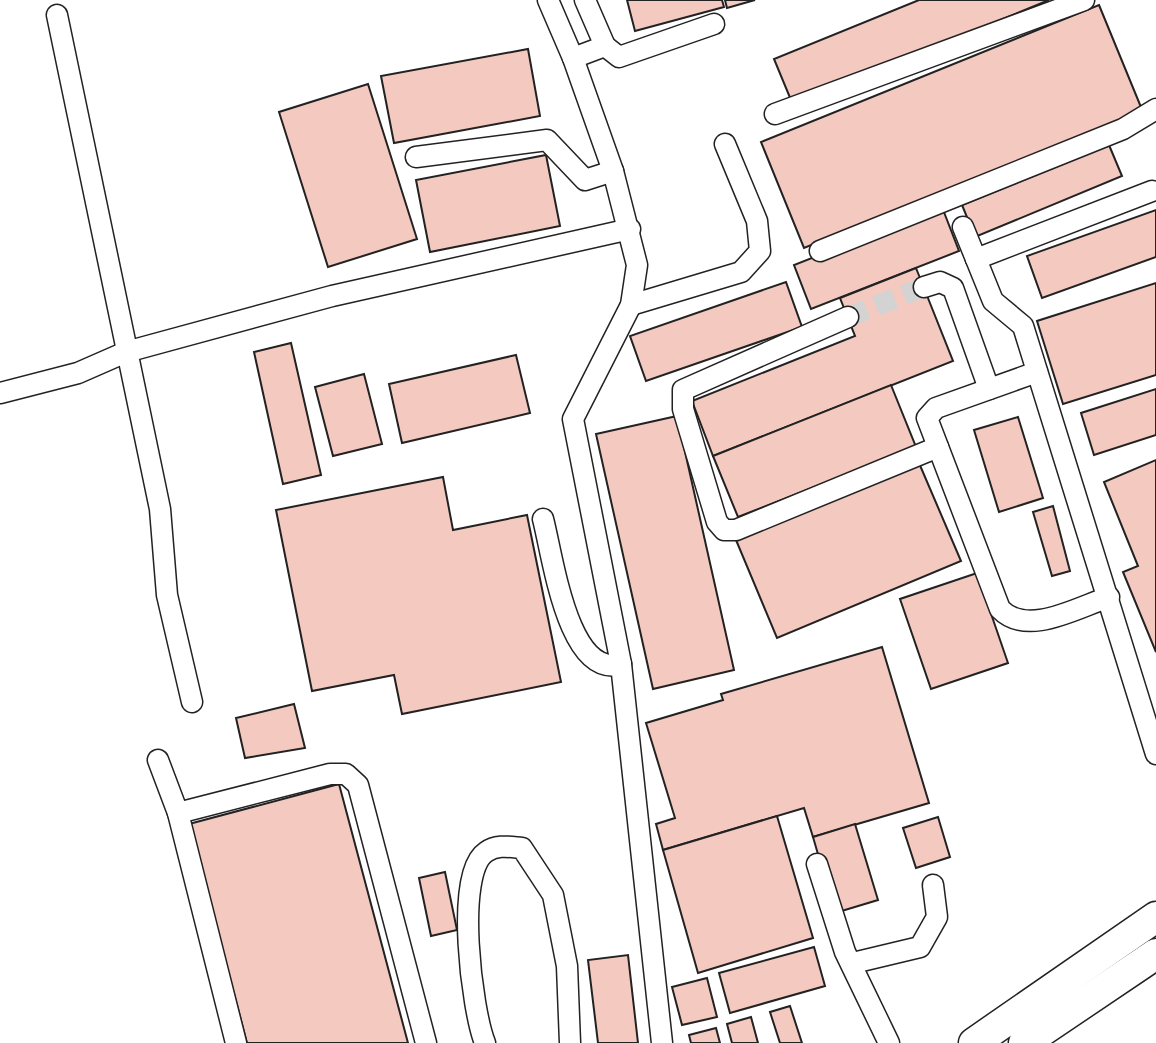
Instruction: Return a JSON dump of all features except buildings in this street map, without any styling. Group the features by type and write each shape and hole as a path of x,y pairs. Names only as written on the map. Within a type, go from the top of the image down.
{"highway":[{"path":"974,1043 1156,917"},
{"path":"1024,1043 1156,954"}],"street":[{"path":"548,0 573,58 613,171 637,265 631,305 573,419 621,664 662,1043"},
{"path":"585,0 605,46 619,57 714,24"},
{"path":"775,114 1084,0"},
{"path":"57,15 160,509 167,595 192,702"},
{"path":"573,58 605,46"},
{"path":"820,251 1123,129 1156,109"},
{"path":"416,157 547,140 585,180 613,171"},
{"path":"631,305 741,272 760,251 757,221 725,144"},
{"path":"976,259 1152,191"},
{"path":"963,227 993,301 1023,326 1156,754"},
{"path":"0,393 78,373 126,352 332,296 630,229"},
{"path":"924,287 940,282 953,288 989,389"},
{"path":"848,317 683,390 683,409 717,522 724,530 736,530 938,447"},
{"path":"1037,372 936,408 927,418 1000,609 1011,621 1027,624 1109,597"},
{"path":"543,519 574,637 593,662 607,668 621,664"},
{"path":"158,760 178,813 236,1043"},
{"path":"178,813 330,774 346,774 358,785 426,1043"},
{"path":"485,1043 472,989 469,898 474,868 485,852 502,846 522,848 553,895 567,966 570,1043"},
{"path":"817,864 845,952 853,963 889,1043"},
{"path":"853,963 920,947 937,917 933,885"}],"tunnel":[{"path":"848,317 924,287"}]}
